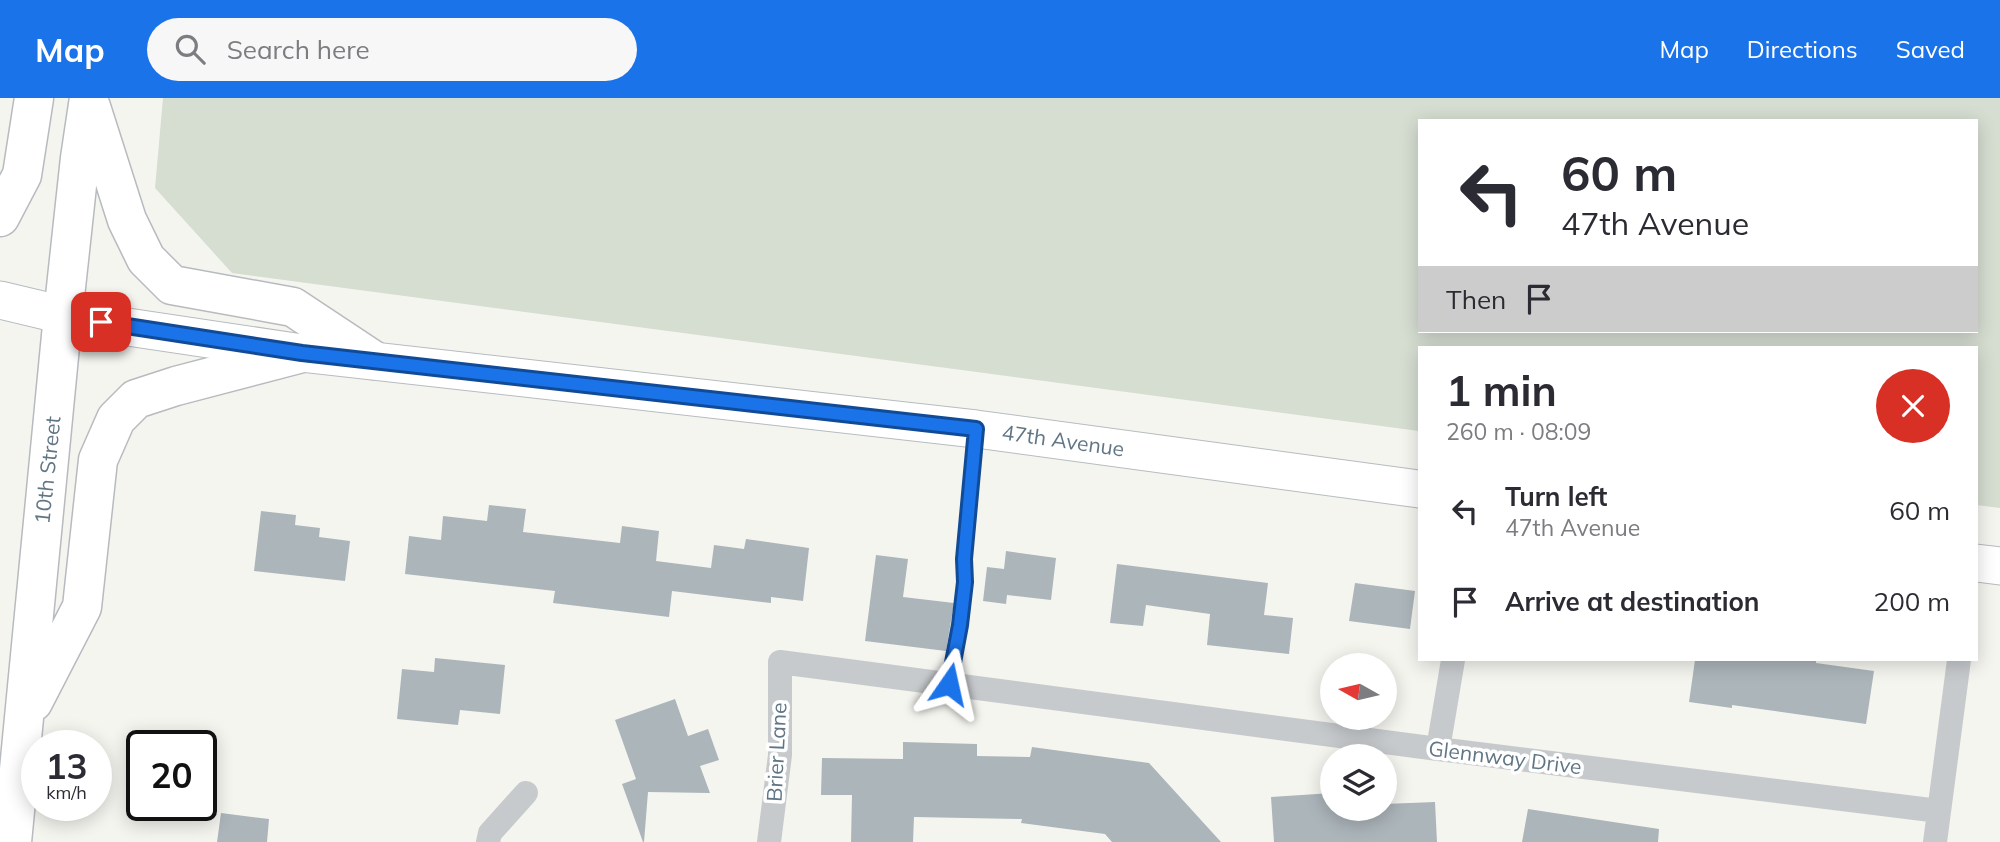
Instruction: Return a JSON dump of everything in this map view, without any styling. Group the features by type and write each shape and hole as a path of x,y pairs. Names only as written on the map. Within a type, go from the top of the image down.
{"main road":[{"path":"0,217 22,175 34,98"},
{"path":"89,99 127,220 146,259 172,285 293,307 373,360"},
{"name":"10th Street","path":"8,830 24,719 63,315 89,99"},
{"name":"47th Avenue","path":"0,300 121,326 302,353 976,429 1418,489"},
{"path":"24,719 82,607 98,460 116,419 136,399 302,353"},
{"path":"1978,563 2000,566"}],"street":[{"path":"1438,750 1453,661"},
{"path":"1935,842 1959,661"},
{"name":"Glennway Drive","path":"780,662 1438,750 1939,811"},
{"name":"Brier Lane","path":"769,842 780,755 780,662"},
{"path":"488,842 489,833 526,793"}],"lane":[{"path":"949,684 965,582 964,559 976,429"}],"shaded area":[{"path":"163,98 2000,98 2000,508 1978,505 1978,346 1418,346 1418,431 232,273 155,188"}],"building":[{"path":"489,505 526,509 523,532 620,543 622,526 659,531 656,561 711,568 714,545 744,549 746,539 809,548 803,601 771,597 771,603 672,591 669,617 553,603 555,591 405,574 409,536 441,540 443,516 487,521"},
{"path":"261,511 296,515 295,525 320,528 319,537 350,541 345,581 254,571"},
{"path":"1006,551 1056,558 1051,600 1007,595 1006,604 983,601 987,567 1004,569"},
{"path":"876,555 908,559 903,597 954,603 946,651 865,641"},
{"path":"1117,564 1268,583 1264,615 1293,618 1289,654 1207,645 1210,614 1146,605 1143,626 1110,623"},
{"path":"1355,583 1415,591 1410,629 1349,621"},
{"path":"435,658 505,665 500,714 460,710 458,725 397,719 402,669 434,672"},
{"path":"1695,661 1816,661 1874,671 1866,724 1732,705 1732,708 1689,702"},
{"path":"675,699 688,736 708,729 719,760 700,766 710,793 648,792 643,842 622,784 636,779 615,720"},
{"path":"903,742 977,744 977,756 1030,757 1032,747 1149,763 1221,842 1112,842 1105,834 1021,823 1022,819 914,817 913,842 851,842 852,795 821,795 822,758 903,759"},
{"path":"1320,794 1320,821 1397,821 1397,803 1435,802 1437,842 1274,842 1271,797"},
{"path":"1528,809 1659,829 1658,842 1522,842"},
{"path":"221,813 269,819 267,842 217,842"}],"route":[{"path":"101,322 302,353 976,429 964,559 965,582 949,684"}]}
